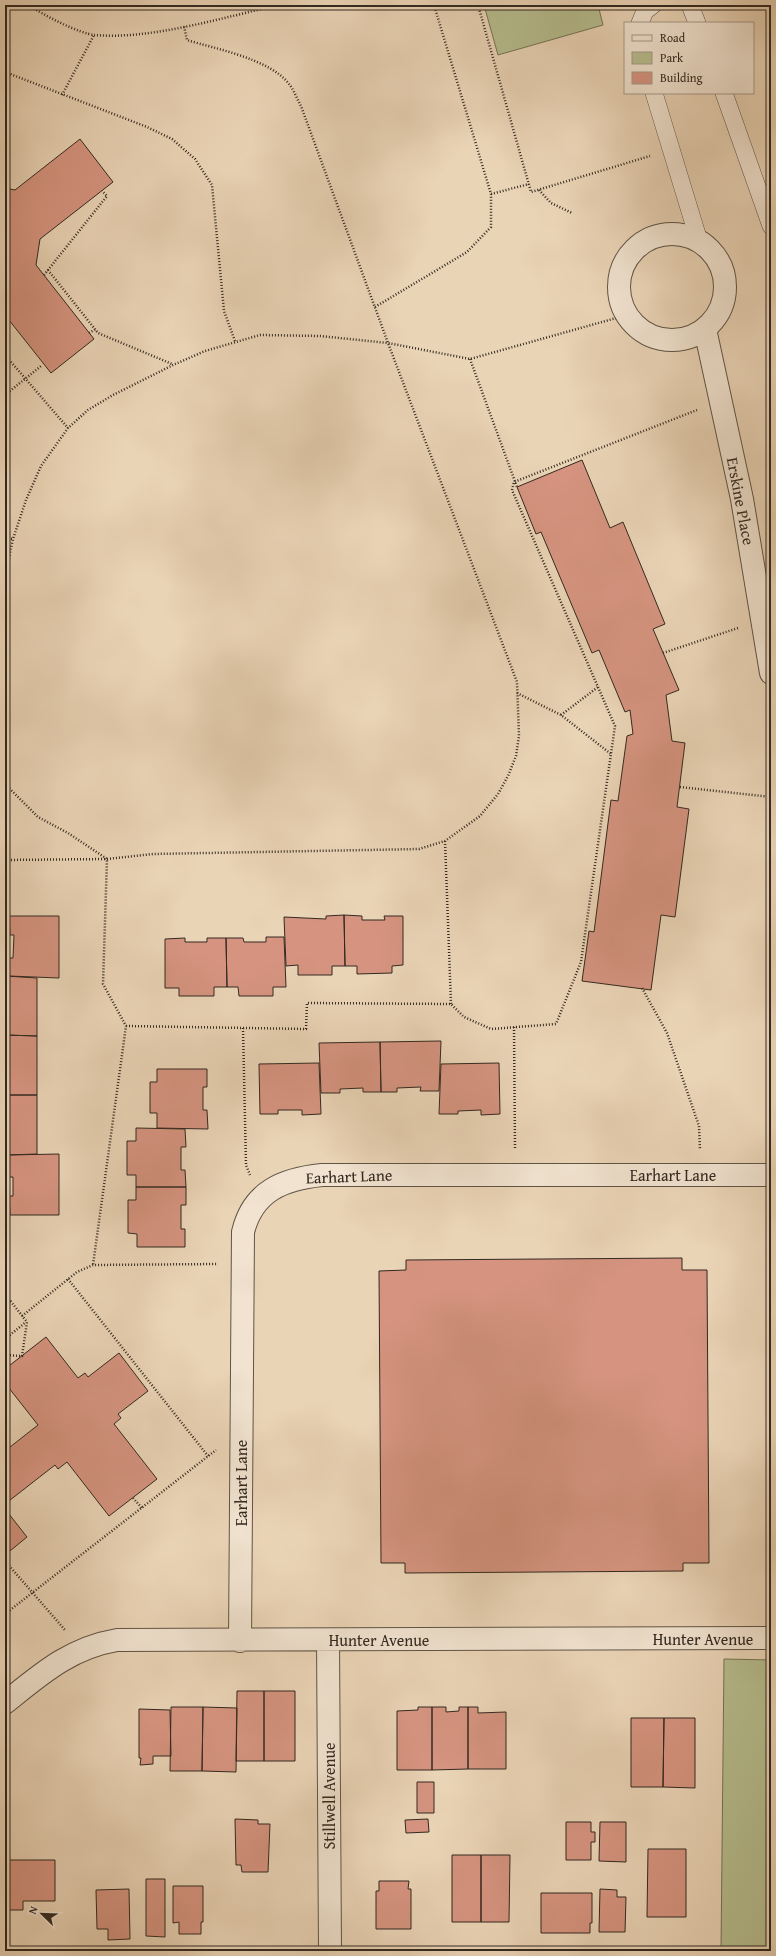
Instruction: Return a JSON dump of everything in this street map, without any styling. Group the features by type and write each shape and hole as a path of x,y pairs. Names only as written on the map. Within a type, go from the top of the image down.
{"street":[{"path":"675,233 699,241 705,244 716,256 723,270 725,286 723,302 716,317 705,329 692,336 678,340 663,340 649,335 636,327 626,315 621,302 619,288 620,274 626,260 635,248 647,240 660,235 675,233"},
{"name":"Erskine Place","path":"705,329 742,499 771,674"},
{"name":"Earhart Lane","path":"240,1641 243,1232 250,1211 258,1201 278,1185 290,1180 305,1176 322,1175 771,1175"},
{"name":"Hunter Avenue","path":"5,1703 44,1671 81,1649 102,1642 117,1640 240,1641 771,1638"},
{"name":"Stillwell Avenue","path":"328,1640 330,1951"}],"lane":[{"path":"640,22 645,11 653,5"},
{"path":"690,5 697,22"},
{"path":"654,94 699,241"},
{"path":"724,94 771,226"}],"path":[{"path":"29,5 43,15 94,35 138,35 279,5"},
{"path":"375,307 467,252 491,227 491,194 434,5"},
{"path":"478,5 531,192 672,150"},
{"path":"5,860 107,859 153,854 418,849 445,841 480,816 498,794 508,776 516,756 519,736 517,682 388,343 301,106 289,84 276,73 250,59 187,40 184,26"},
{"path":"62,95 94,35"},
{"path":"5,72 147,127 172,139 195,159 212,185 224,311 235,341"},
{"path":"491,194 529,184"},
{"path":"539,190 551,203 572,213"},
{"path":"44,275 107,196 102,191"},
{"path":"48,270 98,333 172,365"},
{"path":"5,576 13,539 26,500 41,466 68,428 88,410 113,395 172,365 205,351 235,341 260,335 312,336 388,343 470,359 626,315"},
{"path":"89,333 96,329"},
{"path":"5,355 68,428"},
{"path":"470,359 517,487"},
{"path":"5,395 41,366"},
{"path":"514,482 721,400"},
{"path":"445,841 451,1004 464,1017 491,1029 556,1024 581,962 615,726 512,490 514,482"},
{"path":"5,538 13,539"},
{"path":"663,652 763,620"},
{"path":"561,716 598,687"},
{"path":"517,693 561,716 611,754"},
{"path":"5,784 38,817 68,833 107,859"},
{"path":"680,788 771,797"},
{"path":"93,1265 126,1026 103,984 107,859"},
{"path":"642,988 666,1033 699,1126 701,1175"},
{"path":"126,1026 306,1029 307,1003 451,1004"},
{"path":"514,1027 516,1175"},
{"path":"243,1028 246,1165 258,1201"},
{"path":"22,1316 68,1279 84,1268 93,1265 242,1264"},
{"path":"68,1279 208,1456"},
{"path":"5,1294 27,1322 22,1356 5,1355"},
{"path":"5,1304 10,1300"},
{"path":"5,1339 27,1322"},
{"path":"5,1614 241,1430"},
{"path":"133,1498 142,1508"},
{"path":"5,1561 81,1649"}],"green space":[{"path":"484,5 598,5 603,25 498,55"},
{"path":"724,1659 771,1660 771,1951 721,1951"}],"building":[{"path":"80,139 113,182 40,239 36,265 94,339 51,373 5,315 5,188 15,190"},
{"path":"582,460 610,528 623,522 665,624 653,629 679,690 666,695 672,741 685,743 677,807 689,809 675,917 661,915 651,990 582,981 589,931 594,932 611,800 618,801 627,736 633,734 630,710 625,712 599,650 592,653 541,532 536,534 517,487"},
{"path":"344,915 345,966 332,966 332,975 298,975 298,965 286,966 284,917 326,919 326,916"},
{"path":"344,915 362,916 362,920 385,920 384,916 403,916 403,965 392,966 392,973 357,974 357,966 345,966"},
{"path":"9,916 59,916 59,978 9,976 9,958 13,958 14,935 10,935"},
{"path":"266,937 284,937 286,987 273,987 273,996 239,996 238,987 227,987 226,938 243,938 244,942 266,942"},
{"path":"185,938 185,942 207,942 207,938 226,938 227,987 214,987 214,996 179,996 179,988 165,988 165,939"},
{"path":"5,976 37,978 37,1036 5,1035"},
{"path":"5,1035 37,1036 37,1095 5,1095"},
{"path":"441,1041 439,1091 420,1091 421,1087 397,1088 397,1092 381,1092 380,1042"},
{"path":"380,1042 381,1092 363,1092 363,1088 340,1089 340,1093 321,1093 319,1043"},
{"path":"319,1063 321,1114 302,1115 302,1110 278,1110 278,1114 260,1114 259,1064"},
{"path":"499,1063 500,1114 481,1115 481,1110 458,1111 458,1114 439,1114 441,1064"},
{"path":"157,1069 207,1069 207,1087 203,1087 203,1110 207,1110 208,1129 157,1128 157,1113 150,1113 150,1082 157,1082"},
{"path":"5,1095 37,1095 37,1154 5,1155"},
{"path":"136,1128 185,1129 186,1147 181,1147 181,1170 185,1170 186,1187 136,1187 136,1175 127,1175 127,1141 136,1141"},
{"path":"59,1154 59,1215 10,1215 9,1196 13,1196 13,1177 9,1177 9,1155"},
{"path":"136,1187 186,1187 186,1205 181,1205 181,1229 185,1229 185,1247 137,1247 137,1234 128,1233 128,1200 136,1200"},
{"path":"682,1258 682,1270 707,1270 709,1563 683,1563 683,1571 405,1573 405,1563 381,1563 379,1271 406,1270 406,1260"},
{"path":"46,1337 78,1378 85,1373 88,1377 119,1353 148,1391 118,1414 121,1418 114,1424 157,1479 109,1516 67,1462 58,1469 55,1465 5,1504 5,1451 38,1425 5,1383 5,1369"},
{"path":"5,1509 27,1537 5,1555"},
{"path":"237,1691 264,1691 264,1761 236,1761"},
{"path":"264,1691 295,1691 295,1761 264,1761"},
{"path":"171,1707 203,1707 202,1771 170,1771"},
{"path":"203,1707 237,1708 236,1772 202,1771"},
{"path":"418,1707 432,1707 432,1770 397,1770 397,1711 418,1710"},
{"path":"432,1707 446,1707 446,1712 459,1711 459,1707 468,1707 468,1769 432,1770"},
{"path":"468,1707 478,1707 478,1713 506,1712 506,1769 468,1769"},
{"path":"139,1709 170,1710 171,1756 153,1756 153,1764 140,1765"},
{"path":"631,1718 664,1718 663,1787 631,1787"},
{"path":"664,1718 695,1718 695,1788 663,1787"},
{"path":"417,1782 434,1782 434,1813 417,1813"},
{"path":"235,1819 258,1820 258,1824 270,1824 268,1872 242,1872 241,1865 236,1865"},
{"path":"428,1819 429,1832 406,1833 405,1820"},
{"path":"566,1822 591,1822 591,1832 595,1832 595,1842 591,1842 591,1860 566,1860"},
{"path":"600,1822 626,1822 626,1862 599,1861"},
{"path":"648,1849 686,1849 686,1917 647,1917"},
{"path":"452,1855 481,1855 481,1922 452,1922"},
{"path":"481,1855 510,1855 509,1922 481,1922"},
{"path":"5,1860 55,1860 55,1901 23,1901 23,1910 5,1910"},
{"path":"146,1879 165,1879 165,1937 146,1936"},
{"path":"379,1881 409,1881 408,1889 411,1889 411,1929 376,1929 376,1891 379,1891"},
{"path":"173,1886 203,1886 203,1922 201,1922 201,1934 179,1934 179,1922 173,1923"},
{"path":"129,1889 130,1939 108,1940 108,1929 97,1929 96,1890"},
{"path":"600,1889 617,1890 617,1897 626,1897 625,1932 599,1932"},
{"path":"541,1893 592,1893 592,1923 590,1923 590,1933 541,1933"}]}
